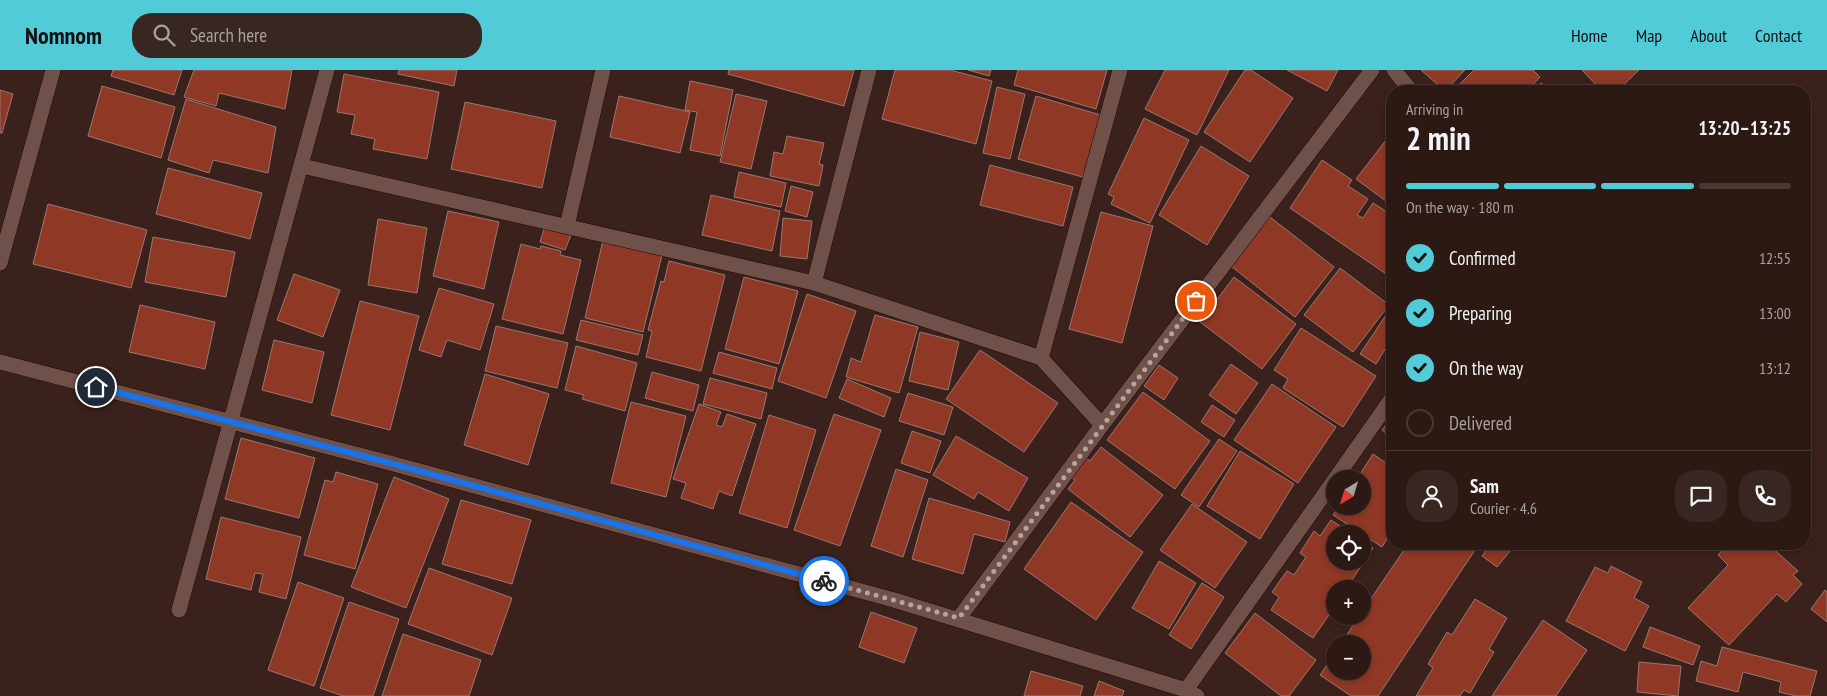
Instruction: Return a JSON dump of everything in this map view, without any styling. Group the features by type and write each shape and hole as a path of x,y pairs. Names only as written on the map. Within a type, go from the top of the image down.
{"street":[{"path":"0,263 3,236 52,70"},
{"path":"179,610 327,70"},
{"path":"567,226 603,70"},
{"path":"814,283 869,70"},
{"path":"1041,358 1120,70"},
{"path":"959,618 1102,425 1372,70"},
{"path":"1394,70 1406,85"},
{"path":"302,166 814,283 1041,358 1102,425"},
{"path":"0,362 231,422 959,618 1192,693 1326,492"},
{"path":"1341,470 1386,407"}],"building":[{"path":"113,70 182,70 174,95 111,76"},
{"path":"194,70 292,70 285,109 219,93 216,106 184,97"},
{"path":"399,70 457,70 454,86 398,74"},
{"path":"729,70 854,70 844,106 728,74"},
{"path":"895,70 950,70 992,81 976,144 882,119"},
{"path":"968,70 991,70 989,76"},
{"path":"1018,70 1107,70 1096,109 1014,85"},
{"path":"1165,70 1229,70 1197,135 1145,109"},
{"path":"1245,70 1251,70 1293,98 1250,162 1204,132"},
{"path":"1287,70 1338,70 1327,91"},
{"path":"1421,70 1465,70 1451,85 1438,85"},
{"path":"1474,70 1533,70 1540,77 1533,85 1459,85"},
{"path":"1582,70 1639,70 1623,85 1596,85"},
{"path":"344,74 439,92 427,159 373,149 375,139 351,134 355,115 337,112"},
{"path":"690,81 733,90 720,156 690,150 697,112 685,110"},
{"path":"102,86 175,107 161,158 88,136"},
{"path":"997,87 1025,94 1010,159 983,153"},
{"path":"0,90 13,94 2,133 0,133"},
{"path":"736,94 767,101 751,169 720,162"},
{"path":"619,96 690,112 680,153 610,137"},
{"path":"1036,96 1104,116 1086,178 1018,159"},
{"path":"186,99 276,127 268,173 213,160 209,173 168,160"},
{"path":"465,102 556,121 542,188 451,169"},
{"path":"1144,118 1189,140 1150,223 1111,204 1114,197 1108,194"},
{"path":"787,136 824,143 819,164 823,165 819,186 770,176 774,152 783,154"},
{"path":"1386,140 1386,201 1356,179"},
{"path":"1201,146 1249,176 1207,245 1159,215"},
{"path":"1322,160 1352,180 1348,186 1368,199 1357,215 1363,218 1373,203 1386,211 1386,274 1290,208"},
{"path":"990,165 1073,187 1063,226 980,205"},
{"path":"168,168 262,193 250,239 156,214"},
{"path":"739,172 786,183 781,207 734,197"},
{"path":"791,186 813,192 807,217 785,211"},
{"path":"711,195 780,211 772,251 702,235"},
{"path":"48,204 147,230 131,288 33,264"},
{"path":"448,211 499,222 484,289 433,276"},
{"path":"1101,212 1153,226 1122,343 1069,329"},
{"path":"1270,217 1334,267 1295,317 1231,266"},
{"path":"783,218 812,221 807,259 780,256"},
{"path":"378,219 427,228 417,293 368,285"},
{"path":"545,226 571,235 565,250 540,242"},
{"path":"153,237 235,252 226,297 145,282"},
{"path":"603,240 662,255 643,332 585,318"},
{"path":"521,244 540,249 541,246 561,251 560,255 581,260 563,334 502,319"},
{"path":"669,261 725,275 701,371 646,357 652,331 648,330 661,281 664,282"},
{"path":"1340,268 1386,303 1386,309 1353,352 1304,315"},
{"path":"294,274 340,290 323,337 277,320"},
{"path":"744,277 798,291 779,364 725,349"},
{"path":"1234,277 1296,324 1262,369 1200,322"},
{"path":"439,288 494,304 480,350 447,340 441,357 419,350"},
{"path":"807,294 856,311 826,398 778,381"},
{"path":"360,301 419,316 390,430 331,415"},
{"path":"140,305 215,322 205,369 129,352"},
{"path":"875,315 918,327 899,393 846,377 851,358 861,362"},
{"path":"1386,315 1386,348 1376,364 1360,354"},
{"path":"581,320 643,335 638,355 576,340"},
{"path":"496,326 568,343 557,388 485,371"},
{"path":"1301,328 1376,376 1343,427 1283,388 1288,379 1274,370"},
{"path":"920,332 959,342 948,390 909,381"},
{"path":"274,340 324,352 312,403 262,390"},
{"path":"576,346 637,363 625,411 582,399 584,395 565,390"},
{"path":"980,350 1058,403 1024,452 946,399"},
{"path":"719,352 777,368 772,389 713,373"},
{"path":"1231,364 1258,383 1236,414 1209,395"},
{"path":"1159,365 1178,378 1164,400 1144,386"},
{"path":"652,372 699,385 693,411 645,398"},
{"path":"485,374 549,394 528,465 464,445"},
{"path":"710,378 767,393 761,419 703,404"},
{"path":"847,379 891,398 884,417 839,398"},
{"path":"1272,384 1336,427 1298,483 1234,440"},
{"path":"1143,392 1210,441 1175,489 1107,440"},
{"path":"908,393 953,407 944,435 899,421"},
{"path":"631,402 686,416 666,497 611,483"},
{"path":"699,404 721,412 716,425 722,427 727,414 756,424 732,496 719,491 713,509 681,498 686,483 673,479"},
{"path":"1212,405 1235,420 1224,437 1201,422"},
{"path":"834,414 881,430 840,546 794,530"},
{"path":"769,415 816,430 787,528 739,513"},
{"path":"1386,425 1386,433 1382,430"},
{"path":"912,431 941,441 930,473 901,463"},
{"path":"956,436 1028,478 1009,511 978,492 974,499 933,475"},
{"path":"241,438 315,458 299,518 225,499"},
{"path":"1219,439 1237,451 1199,507 1181,495"},
{"path":"1101,447 1163,495 1130,537 1068,489 1075,480 1071,477 1086,458 1090,461"},
{"path":"1240,451 1294,484 1260,539 1207,506"},
{"path":"1373,454 1386,463 1386,541 1382,547 1371,540 1371,525 1348,525 1333,515 1371,515 1371,470 1363,470"},
{"path":"896,469 928,480 903,557 871,546"},
{"path":"336,472 378,484 355,569 304,555 325,480 333,482"},
{"path":"394,477 449,499 406,608 351,587"},
{"path":"929,498 1010,522 1005,542 974,534 963,574 912,559"},
{"path":"461,500 531,520 512,584 442,564"},
{"path":"1071,502 1143,552 1096,620 1024,569"},
{"path":"1192,504 1247,542 1215,588 1160,550"},
{"path":"221,517 301,537 286,599 259,592 263,574 255,573 251,590 206,579"},
{"path":"1331,520 1338,525 1328,525"},
{"path":"1326,527 1326,570 1359,570 1352,580 1326,580 1326,619 1313,638 1271,610 1279,597 1272,592 1287,571 1294,575 1306,557 1300,553 1314,531 1320,536"},
{"path":"1404,550 1475,550 1378,696 1351,696 1327,680 1371,680 1371,635 1347,635 1353,625 1371,625 1371,599"},
{"path":"1486,550 1511,550 1497,567 1482,556"},
{"path":"1723,550 1775,550 1798,571 1793,575 1802,584 1786,602 1777,594 1729,645 1688,608 1728,565 1718,555"},
{"path":"1159,561 1196,583 1169,629 1132,608"},
{"path":"1611,566 1642,582 1634,598 1649,606 1625,651 1566,621 1595,567 1608,573"},
{"path":"429,568 512,598 492,655 408,624"},
{"path":"298,582 344,598 314,686 268,670"},
{"path":"1202,583 1224,597 1191,649 1169,635"},
{"path":"1825,590 1827,592 1827,622 1811,609"},
{"path":"1475,599 1507,618 1489,649 1494,652 1470,693 1464,690 1460,696 1416,696 1433,668 1428,664 1447,632 1452,635"},
{"path":"349,602 399,619 373,696 343,696 320,688"},
{"path":"871,612 917,628 904,663 859,647"},
{"path":"1255,613 1316,660 1289,696 1281,696 1225,653"},
{"path":"1543,620 1587,650 1556,696 1492,696"},
{"path":"1650,627 1700,646 1693,665 1643,647"},
{"path":"403,634 481,660 469,696 382,696"},
{"path":"1722,647 1817,671 1810,696 1796,696 1779,692 1781,682 1743,672 1738,692 1696,681 1701,661 1717,666"},
{"path":"1639,662 1681,666 1678,696 1637,692"},
{"path":"1326,666 1326,679 1320,675"},
{"path":"1031,671 1083,686 1080,696 1024,696"},
{"path":"1099,681 1124,691 1122,696 1094,696"}],"way so far":[{"path":"824,581 959,618 1196,301"}],"route":[{"path":"96,387 390,463 824,581"}]}
